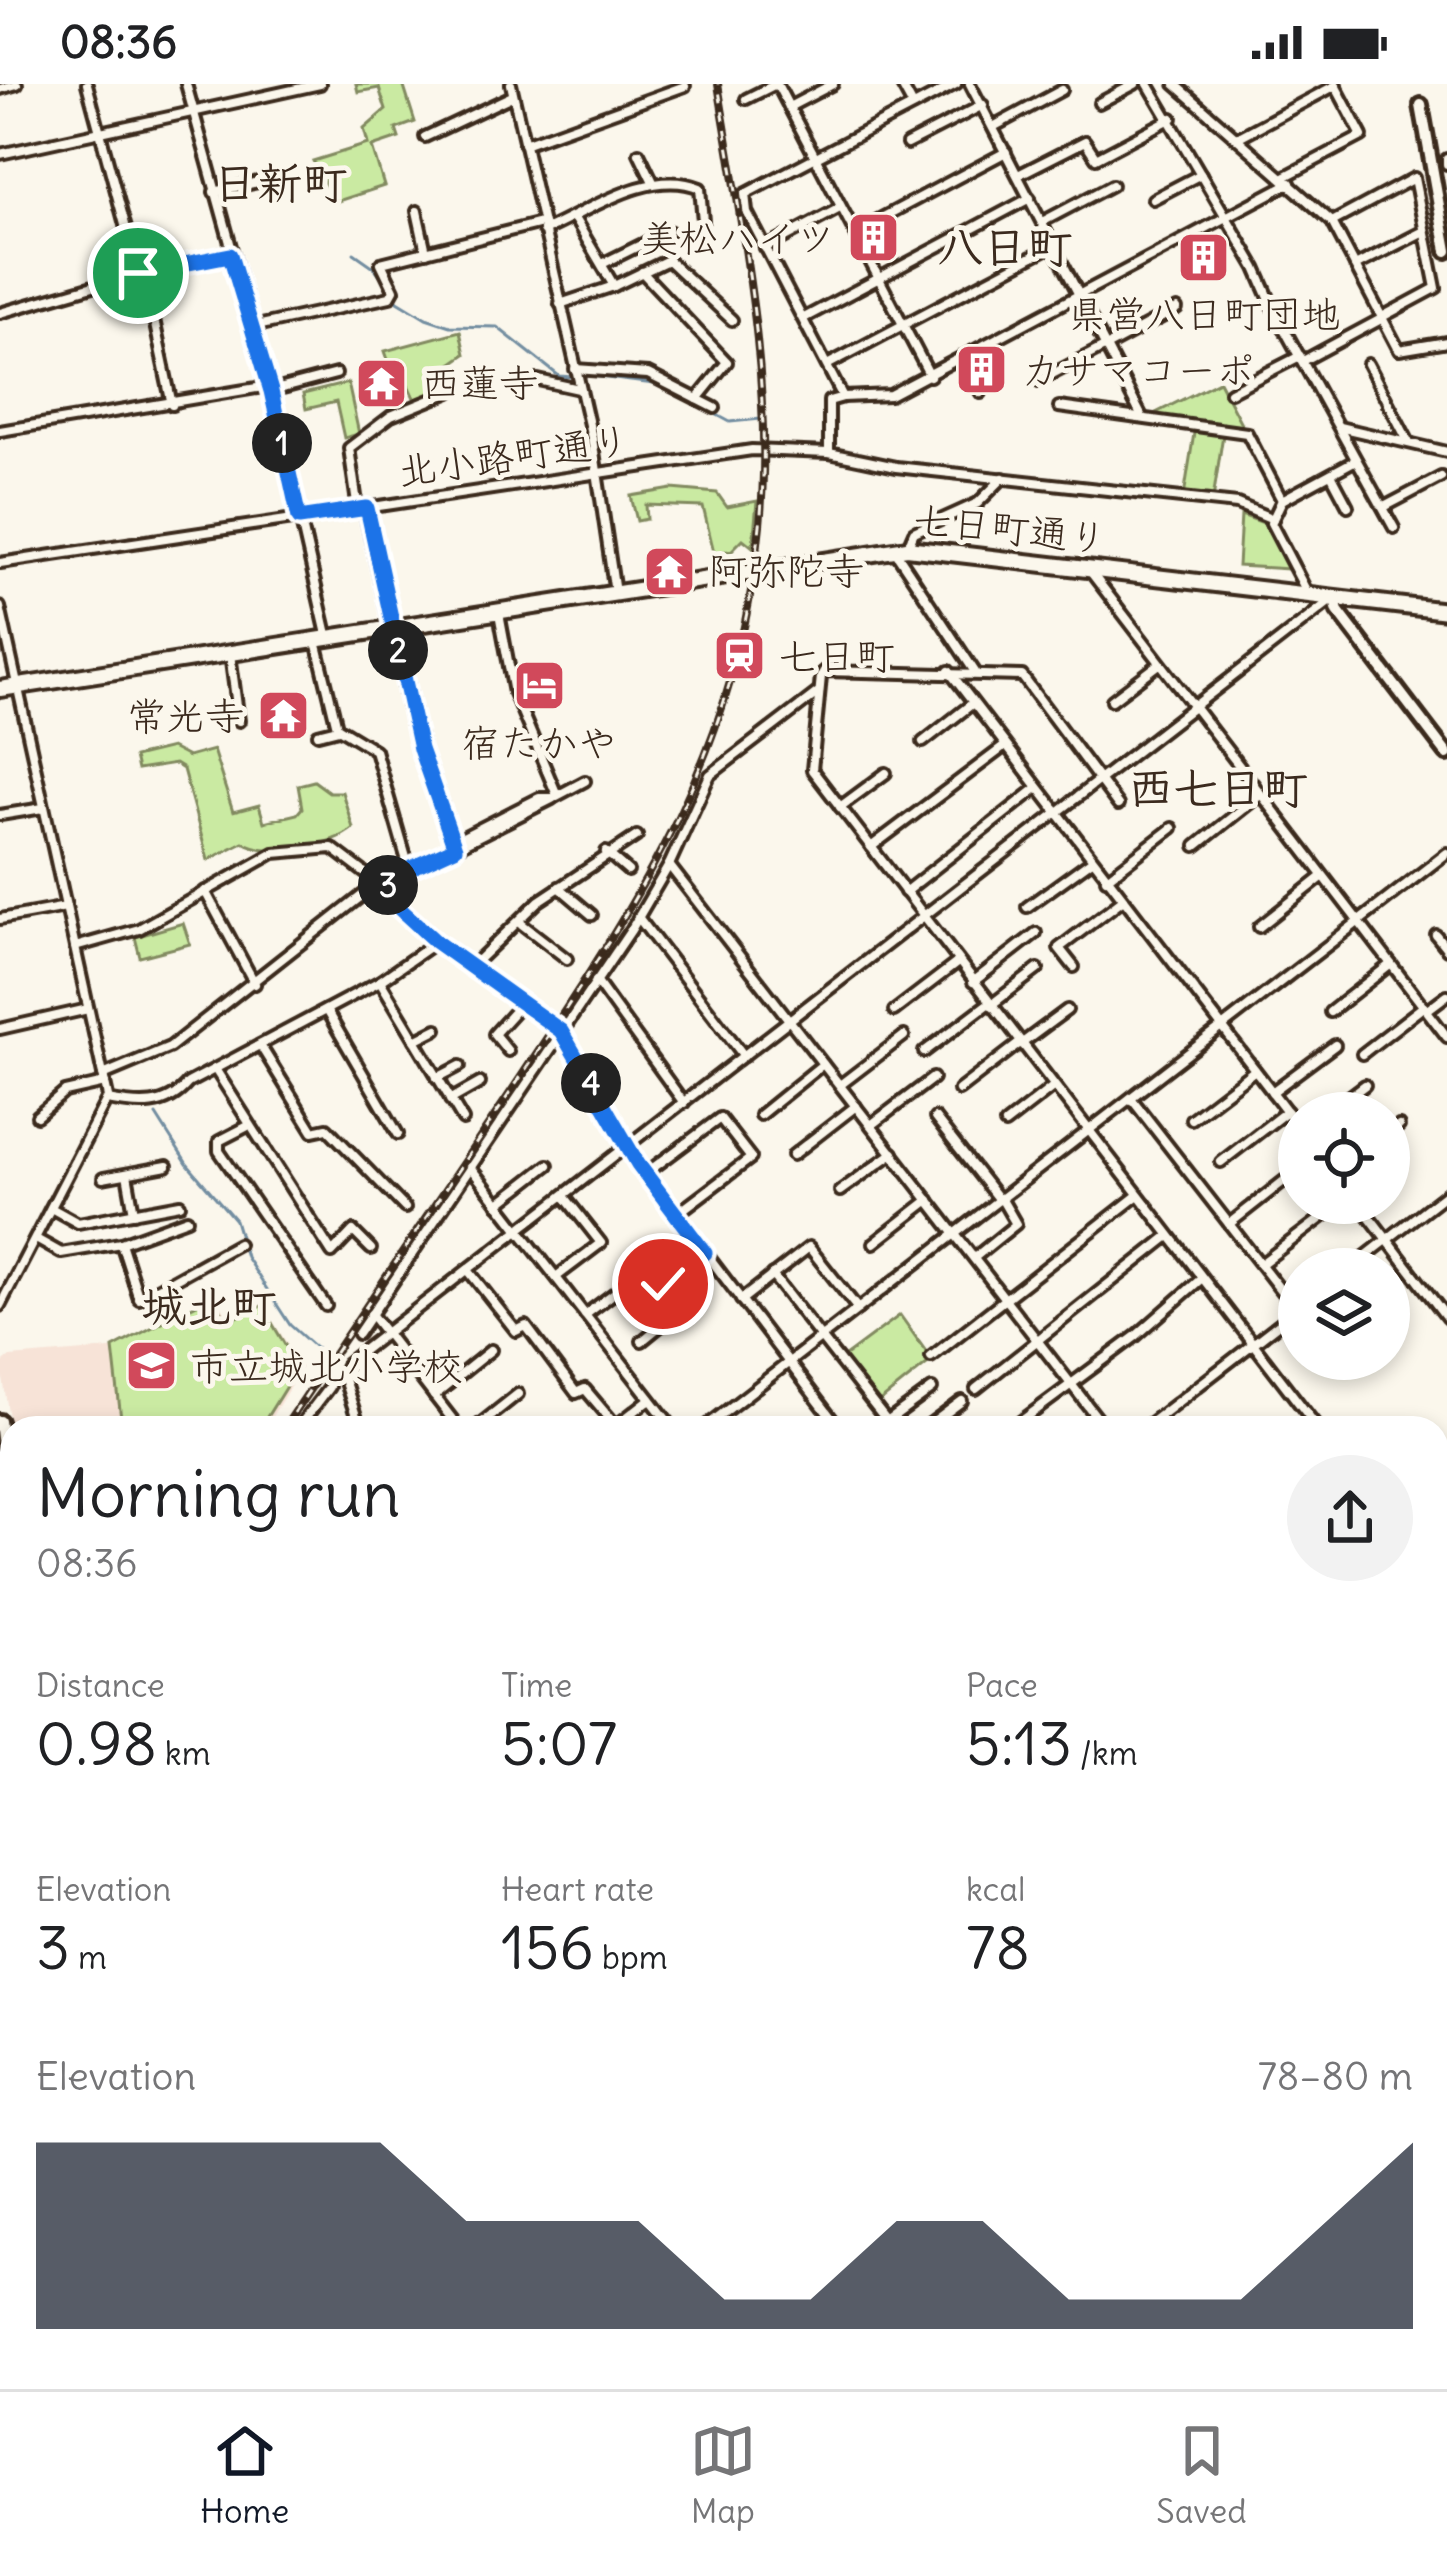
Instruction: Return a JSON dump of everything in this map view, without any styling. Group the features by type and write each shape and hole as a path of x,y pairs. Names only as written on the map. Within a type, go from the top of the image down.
{"highway":[{"name":"七日町通り","path":"0,689 901,549 1447,611"}],"street":[{"path":"0,89 17,84"},
{"path":"87,84 141,273 172,405"},
{"path":"186,84 270,388 338,729"},
{"path":"0,154 320,84"},
{"path":"511,84 579,388 615,595"},
{"path":"746,99 777,84 930,376"},
{"path":"789,107 833,84"},
{"path":"901,84 913,106"},
{"path":"843,397 747,212 745,194 956,84"},
{"path":"970,84 1142,417"},
{"path":"1100,103 1135,84"},
{"path":"1148,84 1172,118 1394,528"},
{"path":"1175,84 1332,222 1399,350 1447,342"},
{"path":"829,453 829,401 882,398 930,376 1227,219 1362,136 1336,85 1239,137"},
{"path":"524,144 685,86"},
{"path":"993,127 1062,90"},
{"path":"425,137 512,96"},
{"path":"907,144 982,105"},
{"path":"1421,105 1447,250"},
{"path":"1018,175 1085,141 1096,158 1172,118"},
{"path":"855,232 1006,152"},
{"path":"639,154 653,182"},
{"path":"1153,199 1201,174"},
{"path":"214,192 280,177"},
{"path":"1230,392 1436,287 1414,178 1332,222"},
{"path":"252,327 392,294 381,263 574,218 653,182 680,180 700,188 703,221"},
{"path":"1042,222 1112,185"},
{"path":"804,318 1030,198"},
{"path":"765,248 840,208"},
{"path":"417,211 426,252"},
{"path":"574,218 614,286"},
{"path":"602,264 669,231"},
{"path":"1355,266 1424,231"},
{"path":"827,365 1054,245"},
{"path":"0,313 141,273 230,255"},
{"path":"560,304 614,286 668,260 732,320"},
{"path":"642,272 727,362 697,399"},
{"path":"1039,381 1177,310"},
{"path":"962,359 981,393"},
{"path":"1368,364 1409,443"},
{"path":"575,369 649,374 716,408"},
{"path":"0,431 336,374"},
{"path":"538,380 579,388"},
{"path":"450,392 391,416 349,448 420,749 455,848"},
{"path":"1060,407 1247,433 1282,500"},
{"path":"1340,427 1447,452"},
{"name":"北小路町通り","path":"0,563 752,450 829,453 1237,504 1272,521"},
{"path":"1308,595 1272,521 1282,500 1356,460"},
{"path":"1331,474 1348,506"},
{"path":"1383,508 1441,477"},
{"path":"975,672 901,549 914,532 978,502 1003,478"},
{"path":"1090,569 1192,710 1447,1037"},
{"path":"356,1416 342,1373 387,1334 1334,598 1338,611 1447,754"},
{"path":"0,607 107,1100 0,1306"},
{"path":"499,613 514,693 555,797"},
{"path":"230,654 239,721"},
{"path":"1112,700 1158,665"},
{"path":"1118,805 1022,676 824,670 812,770 1309,1416"},
{"path":"949,671 1278,1100"},
{"path":"358,1334 638,917 669,865 710,775 818,692"},
{"path":"923,742 973,703"},
{"path":"318,734 338,729 375,749 409,868"},
{"path":"872,847 1005,746"},
{"path":"840,807 886,772"},
{"path":"38,1116 65,1092 170,1047 382,881 455,848 461,838 539,798 555,797 585,781"},
{"path":"905,892 1037,788"},
{"path":"1196,846 1260,795"},
{"path":"0,815 43,808"},
{"path":"1106,879 1172,828"},
{"path":"471,967 559,887 637,836"},
{"path":"75,947 140,929 274,853 318,847 346,855 382,881 400,909 436,942 561,1031 645,1174 830,1416"},
{"path":"606,852 628,872"},
{"path":"720,1416 1447,853"},
{"path":"1027,908 1092,860"},
{"path":"669,865 1096,1416"},
{"path":"1259,927 1322,877"},
{"path":"559,887 592,915"},
{"path":"205,891 255,984"},
{"path":"1074,968 1059,948 1123,900"},
{"path":"0,919 66,907"},
{"path":"638,917 744,1056"},
{"path":"519,922 567,959"},
{"path":"973,982 1036,933"},
{"path":"1436,935 1447,949"},
{"path":"107,1100 158,1105 215,1069 380,981 436,942"},
{"path":"894,1011 958,962"},
{"path":"1330,1012 1391,964"},
{"path":"924,1052 1038,969"},
{"path":"380,981 463,1120"},
{"path":"596,981 684,1102"},
{"path":"1362,1054 1447,994"},
{"path":"508,1051 494,1034 523,1002"},
{"path":"0,1029 88,1009"},
{"path":"326,1010 398,1134"},
{"path":"959,1090 1067,1010"},
{"path":"415,1040 437,1029"},
{"path":"840,1085 904,1036"},
{"path":"260,1045 313,1131 327,1128 405,1208"},
{"path":"1272,1092 1335,1045"},
{"path":"760,1114 823,1064"},
{"path":"437,1078 460,1066"},
{"path":"215,1069 332,1253 353,1231 371,1249"},
{"path":"1192,1119 1255,1070"},
{"path":"871,1125 933,1078"},
{"path":"450,1100 480,1083"},
{"path":"1355,1092 1365,1084"},
{"path":"1005,1124 1054,1086"},
{"path":"1131,1098 1278,1285"},
{"path":"794,1155 856,1106"},
{"path":"645,1174 721,1118 751,1158 676,1214"},
{"path":"935,1118 1016,1224 974,1258"},
{"path":"1221,1162 1278,1118"},
{"path":"248,1126 219,1141 219,1150 326,1306"},
{"path":"841,1191 892,1153"},
{"path":"499,1204 548,1165"},
{"path":"103,1178 167,1166"},
{"path":"470,1167 663,1416"},
{"path":"127,1174 134,1213"},
{"path":"1229,1224 1278,1186"},
{"path":"1377,1248 1447,1193"},
{"path":"931,1357 1138,1195"},
{"path":"556,1277 601,1243 564,1196"},
{"path":"874,1243 929,1200"},
{"path":"51,1208 78,1223 180,1204"},
{"path":"35,1239 61,1253 121,1243 187,1219"},
{"path":"1261,1264 1313,1224"},
{"path":"1375,1224 1447,1318"},
{"path":"976,1389 1169,1236"},
{"path":"121,1243 139,1299 238,1244"},
{"path":"741,1300 809,1247 858,1309"},
{"path":"663,1284 705,1253"},
{"path":"585,1315 645,1267 680,1310 642,1341"},
{"path":"468,1270 516,1331 526,1326 576,1393 585,1389 607,1416"},
{"path":"772,1275 883,1416"},
{"path":"1028,1416 1202,1278"},
{"path":"371,1314 450,1416"},
{"path":"1160,1416 1278,1325"},
{"path":"434,1396 491,1350"},
{"path":"309,1416 328,1387"},
{"path":"900,1416 932,1389"},
{"path":"490,1416 518,1394"},
{"path":"629,1416 650,1399"},
{"path":"942,1416 962,1401"}],"shaded area":[{"name":"市立城北小学校","path":"214,1293 229,1318 262,1304 302,1367 272,1416 9,1416 1,1364 10,1357 110,1349"}],"green space":[{"path":"356,84 403,84 415,122 396,129 399,138 372,147 384,186 335,202 313,161 368,144 364,129 386,110 379,88 358,92"},
{"path":"460,331 465,354 445,368 450,389 415,400 408,385 397,386 385,351"},
{"path":"1219,381 1245,431 1224,428 1213,499 1184,496 1195,427 1150,416"},
{"path":"348,383 359,434 344,438 336,402 306,409 303,394"},
{"path":"672,489 717,493 727,507 757,501 753,547 743,539 731,551 714,552 703,507 646,505 647,519 637,521 631,496"},
{"path":"1241,515 1264,523 1290,569 1238,566"},
{"path":"171,748 188,757 213,750 233,812 259,805 264,822 297,814 302,808 298,785 314,781 329,792 342,792 353,828 300,848 268,849 243,842 208,860 183,769 175,764 137,770 134,757"},
{"path":"183,923 190,944 140,957 135,937"},
{"name":"市立城北小学校","path":"212,1296 228,1321 262,1306 298,1367 267,1416 121,1416 113,1348"},
{"path":"900,1315 932,1360 877,1404 841,1359"}],"waterway":[{"path":"354,253 374,267 398,301 426,318 450,326 497,327 559,376 573,377"},
{"path":"591,376 662,385 730,422 761,419"},
{"path":"156,1115 187,1164 235,1220 246,1257 290,1325 324,1355"},
{"path":"341,1391 349,1416"}],"railway":[{"path":"292,1416 634,900 702,763 728,690 747,611 760,525 763,415 753,304 718,84"}],"place":[{"name":"美松ハイツ","path":"874,238"},
{"name":"県営八日町団地","path":"1204,257"},
{"name":"カサマコーポ","path":"982,370"},
{"name":"西蓮寺","path":"382,383"},
{"name":"阿弥陀寺","path":"669,571"},
{"name":"七日町","path":"739,656"},
{"name":"宿たかや","path":"539,686"},
{"name":"常光寺","path":"283,716"},
{"name":"市立城北小学校","path":"151,1366"}],"district":[{"name":"日新町","path":"280,183"},
{"name":"八日町","path":"1005,247"},
{"name":"西七日町","path":"1218,788"},
{"name":"城北町","path":"209,1306"}],"route":[{"path":"138,273 230,255 271,391 299,518 367,508 420,749 455,848 385,880 400,909 436,942 561,1031 638,1164 705,1253 663,1284"}]}
